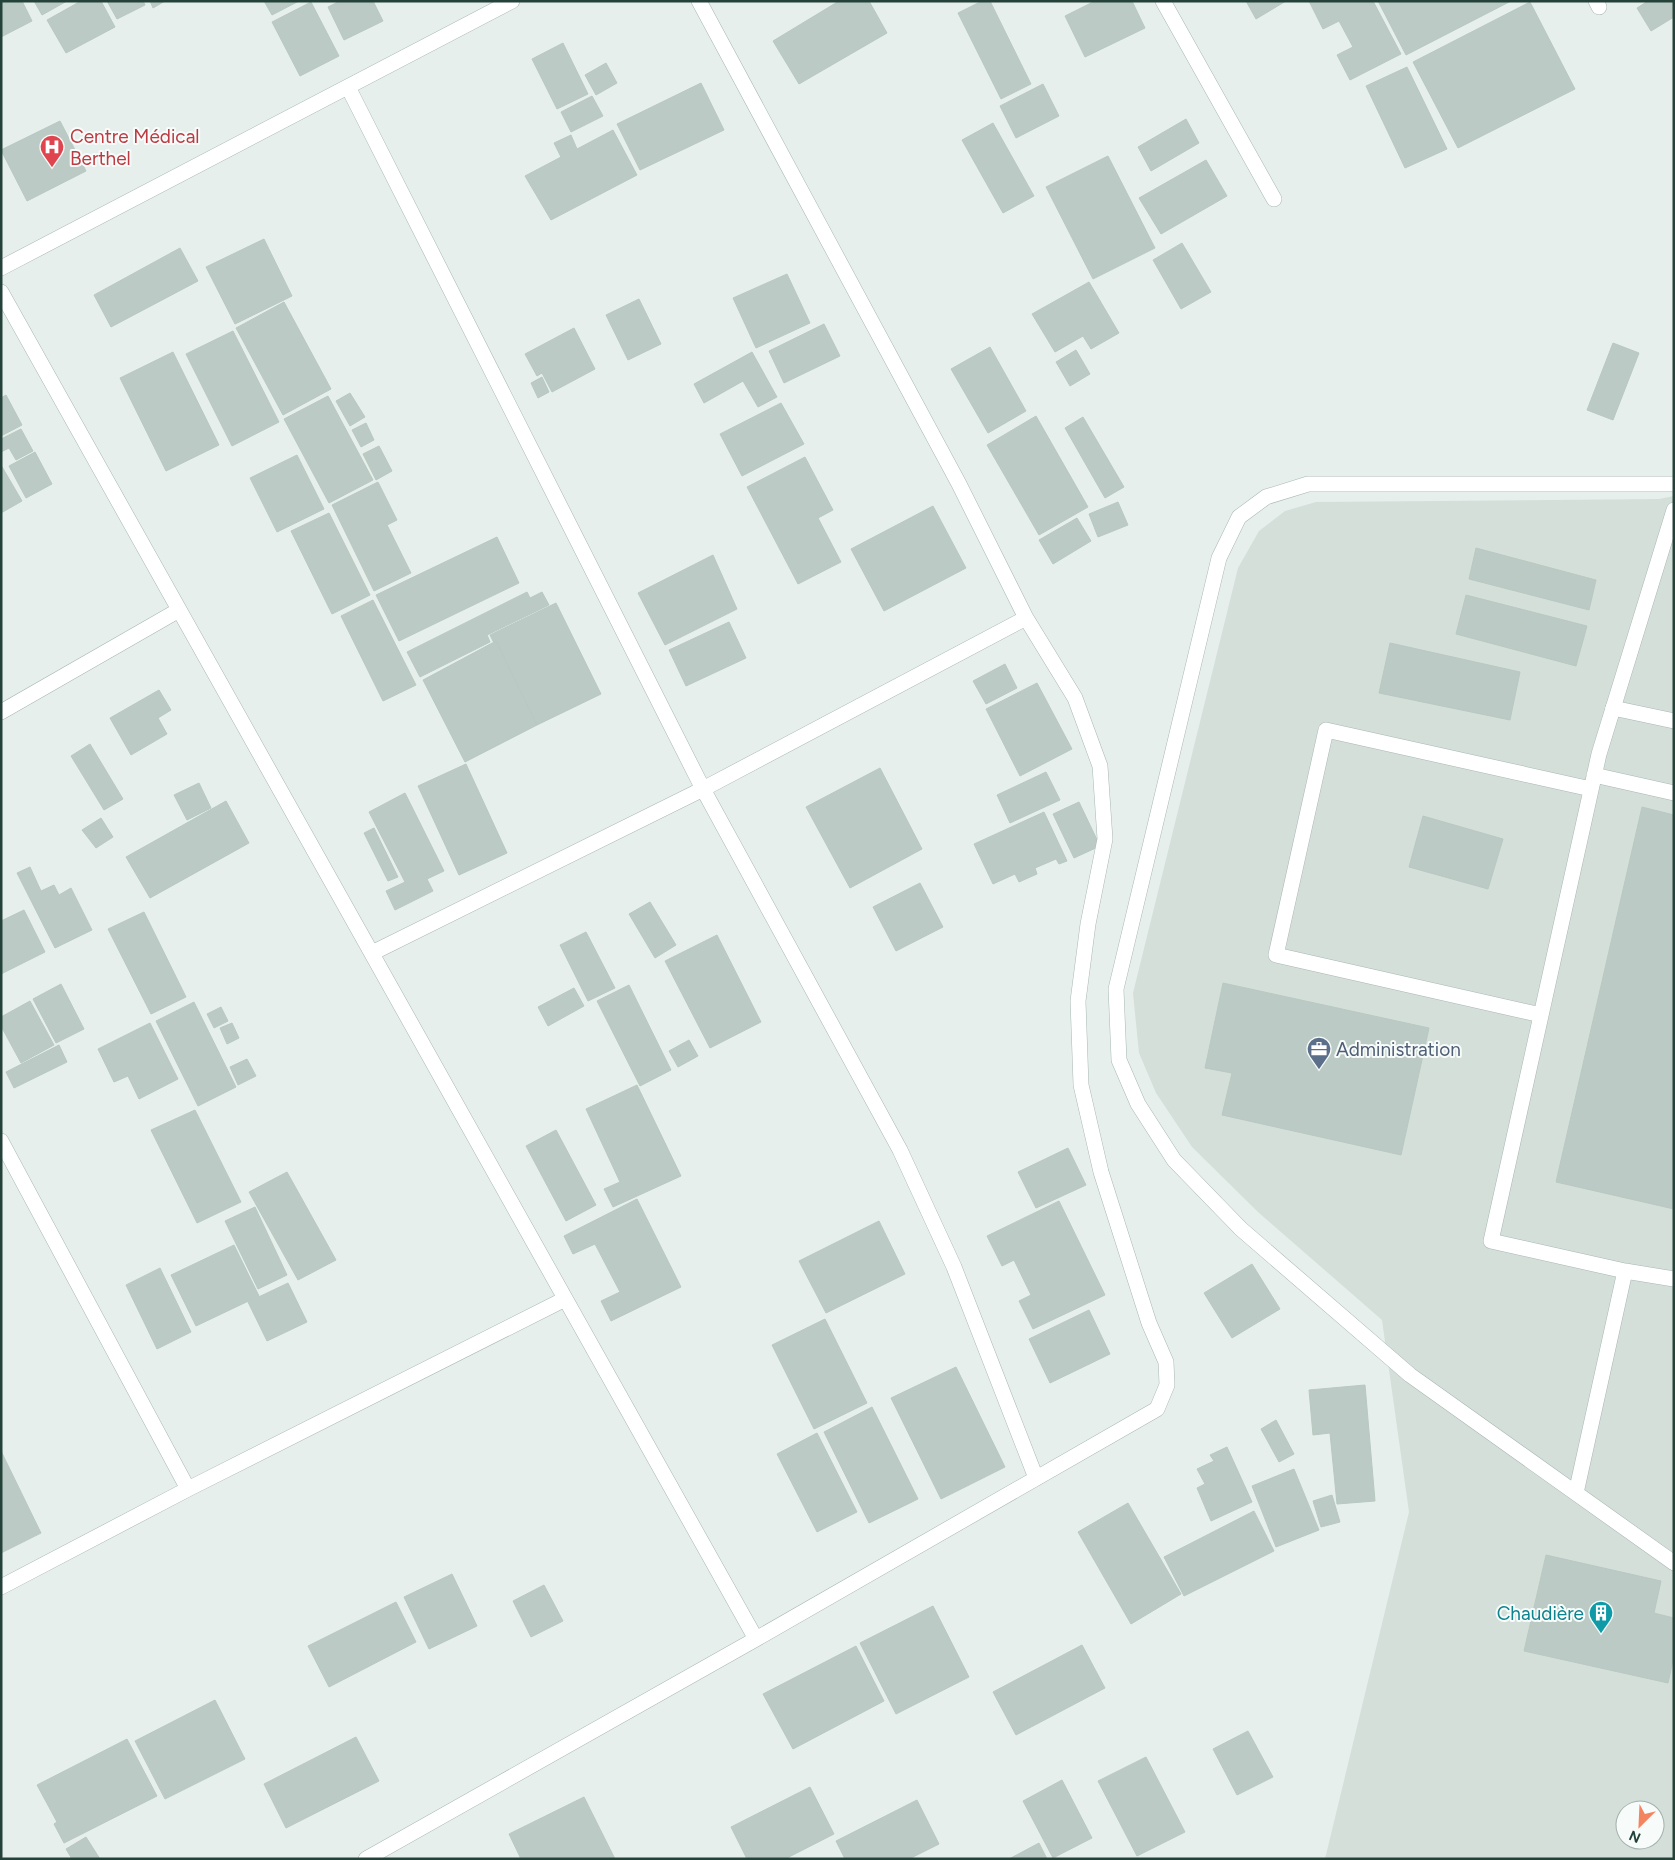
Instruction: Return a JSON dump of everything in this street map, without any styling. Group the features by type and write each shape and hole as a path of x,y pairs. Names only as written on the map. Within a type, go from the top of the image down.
{"street":[{"path":"1,268 512,1"},
{"path":"366,1859 756,1640 1157,1409 1167,1385 1166,1362 1149,1323 1101,1172 1081,1085 1078,1001 1088,924 1105,839 1100,766 1075,698 1026,618 959,484 698,1"},
{"path":"1163,1 1274,199"},
{"path":"348,87 702,789 900,1150 954,1267 1036,1478"},
{"path":"1,292 756,1640"},
{"path":"1674,484 1308,484 1266,497 1239,518 1219,558 1116,989 1119,1060 1138,1104 1174,1160 1241,1229 1410,1375 1674,1563"},
{"path":"1674,510 1592,782 1491,1241 1625,1271 1674,1279"},
{"path":"1,712 179,610"},
{"path":"372,953 702,789 1026,618"},
{"path":"1613,708 1674,721"},
{"path":"1541,1015 1276,955 1326,730 1592,782 1674,793"},
{"path":"1,1141 188,1489"},
{"path":"1576,1493 1625,1271"},
{"path":"1,1587 188,1489 565,1299"}],"shaded area":[{"path":"1674,496 1674,1859 1325,1859 1409,1512 1382,1320 1258,1212 1192,1147 1156,1093 1139,1053 1133,993 1238,568 1259,531 1285,511 1316,502 1659,499"}],"building":[{"path":"1,1 22,1 32,21 1,37"},
{"path":"34,1 67,1 42,15"},
{"path":"81,1 101,1 115,27 66,53 47,20"},
{"path":"107,1 143,1 145,5 117,19"},
{"path":"150,1 165,1 153,8"},
{"path":"264,1 299,1 272,15"},
{"path":"340,1 373,1 383,21 344,40 328,7"},
{"path":"839,1 869,1 887,33 799,84 773,41"},
{"path":"982,1 990,1 1031,84 1001,99 958,13"},
{"path":"1095,1 1132,1 1145,28 1085,57 1065,16"},
{"path":"1246,1 1286,1 1256,19"},
{"path":"1309,1 1373,1 1401,54 1350,80 1337,55 1353,47 1339,21 1323,29"},
{"path":"1378,1 1511,1 1406,55"},
{"path":"1648,1 1674,1 1674,17 1651,31 1637,8"},
{"path":"311,2 339,56 300,76 272,22"},
{"path":"1530,2 1575,89 1458,148 1413,62"},
{"path":"563,43 588,94 557,109 532,59"},
{"path":"606,63 617,83 596,95 585,75"},
{"path":"1407,67 1447,149 1405,168 1366,86"},
{"path":"701,83 724,130 640,170 617,124"},
{"path":"1043,84 1059,116 1016,138 1000,106"},
{"path":"592,96 603,116 571,132 561,112"},
{"path":"1186,119 1199,143 1151,171 1138,147"},
{"path":"60,121 86,171 27,201 1,150"},
{"path":"993,123 1034,196 1003,213 962,140"},
{"path":"613,130 637,175 551,220 525,176 561,157 554,143 571,135 577,149"},
{"path":"1108,156 1155,248 1093,279 1046,187"},
{"path":"1206,160 1227,196 1161,234 1139,198"},
{"path":"264,239 292,296 235,324 206,267"},
{"path":"1182,243 1211,292 1181,309 1153,260"},
{"path":"180,248 198,281 111,327 94,295"},
{"path":"787,274 810,323 756,348 733,298"},
{"path":"1089,282 1119,333 1091,349 1083,336 1055,352 1032,314"},
{"path":"639,299 661,344 628,360 606,315"},
{"path":"284,302 331,389 283,415 236,328"},
{"path":"824,324 840,356 784,383 769,351"},
{"path":"574,328 595,369 552,392 542,373 537,376 525,354"},
{"path":"233,331 279,422 232,446 186,354"},
{"path":"1613,343 1639,353 1613,420 1587,410"},
{"path":"990,347 1026,411 988,433 951,369"},
{"path":"1076,350 1090,374 1070,386 1056,362"},
{"path":"173,352 219,445 166,471 120,378"},
{"path":"752,352 777,397 758,407 743,381 704,403 694,384"},
{"path":"542,377 549,392 538,398 531,383"},
{"path":"350,393 365,417 350,426 336,401"},
{"path":"6,395 22,425 1,436 1,398"},
{"path":"328,396 373,480 329,503 284,419"},
{"path":"781,403 804,444 742,476 720,434"},
{"path":"1036,416 1088,507 1039,535 987,445"},
{"path":"1083,417 1124,487 1105,498 1065,428"},
{"path":"366,423 374,440 361,447 352,430"},
{"path":"21,429 33,451 16,460 9,448 1,452 1,439"},
{"path":"379,446 392,471 376,480 363,454"},
{"path":"35,452 52,484 26,498 9,466"},
{"path":"297,455 324,509 277,532 250,478"},
{"path":"805,457 833,510 818,518 841,562 798,584 747,487"},
{"path":"1,465 22,501 1,513"},
{"path":"378,482 397,520 387,525 411,573 374,591 332,505"},
{"path":"1118,502 1128,525 1098,537 1089,514"},
{"path":"933,506 966,568 884,611 851,549"},
{"path":"329,513 370,595 332,614 291,531"},
{"path":"1077,518 1091,541 1053,564 1039,540"},
{"path":"497,537 519,583 399,641 376,595"},
{"path":"1476,548 1596,580 1589,610 1469,579"},
{"path":"713,555 737,609 665,645 638,593"},
{"path":"527,592 530,598 542,592 549,605 487,635 490,642 420,677 407,652"},
{"path":"1466,595 1587,626 1576,666 1456,634"},
{"path":"373,600 416,685 383,701 341,616"},
{"path":"556,603 601,694 537,725 496,641 494,643 490,635"},
{"path":"729,622 746,658 686,686 669,650"},
{"path":"496,641 537,725 465,762 423,680"},
{"path":"1390,643 1520,672 1510,720 1379,693"},
{"path":"1005,664 1017,688 986,704 973,681"},
{"path":"1037,683 1072,749 1020,776 986,709"},
{"path":"159,690 171,710 158,718 167,734 131,755 110,718"},
{"path":"90,744 123,799 104,810 71,756"},
{"path":"466,764 507,853 459,875 418,786"},
{"path":"880,768 922,849 850,888 806,807"},
{"path":"1046,772 1060,800 1010,823 997,795"},
{"path":"199,783 211,808 187,820 174,795"},
{"path":"405,793 444,871 427,879 433,891 395,910 386,891 405,882 369,812"},
{"path":"226,801 249,843 150,898 126,857"},
{"path":"1079,802 1100,846 1074,858 1053,814"},
{"path":"1642,807 1674,815 1674,1209 1556,1182"},
{"path":"1044,812 1067,861 1059,864 1056,859 1035,868 1037,874 1019,882 1015,874 993,884 974,844"},
{"path":"1423,816 1503,839 1488,889 1409,867"},
{"path":"101,818 113,837 96,848 82,830"},
{"path":"374,828 398,877 388,881 364,833"},
{"path":"30,867 41,891 54,885 59,895 71,888 92,930 55,948 17,873"},
{"path":"920,883 943,927 896,951 873,907"},
{"path":"650,902 676,945 655,958 629,914"},
{"path":"24,910 45,952 1,974 1,921"},
{"path":"144,912 186,997 151,1014 108,929"},
{"path":"586,932 615,988 588,1001 560,945"},
{"path":"717,935 761,1022 710,1048 665,961"},
{"name":"Administration","path":"1223,983 1429,1028 1401,1155 1222,1115 1232,1073 1205,1068"},
{"path":"61,984 84,1029 56,1043 33,999"},
{"path":"629,985 671,1070 640,1086 597,1001"},
{"path":"574,988 584,1006 548,1026 538,1007"},
{"path":"30,1001 54,1045 21,1063 1,1026 1,1017"},
{"path":"194,1002 236,1087 198,1106 156,1021"},
{"path":"221,1007 228,1021 214,1028 207,1014"},
{"path":"150,1023 178,1079 139,1099 128,1076 114,1082 98,1049"},
{"path":"232,1023 239,1038 227,1044 220,1028"},
{"path":"689,1040 698,1056 678,1067 669,1051"},
{"path":"59,1045 67,1062 14,1088 6,1072"},
{"path":"247,1059 256,1076 238,1085 230,1067"},
{"path":"637,1085 681,1176 613,1207 604,1189 620,1182 586,1109"},
{"path":"195,1110 241,1202 197,1223 151,1130"},
{"path":"556,1130 596,1205 566,1221 526,1146"},
{"path":"1068,1148 1086,1185 1036,1208 1018,1172"},
{"path":"287,1172 336,1260 298,1280 249,1192"},
{"path":"637,1199 681,1287 611,1321 601,1301 620,1292 595,1244 573,1254 564,1236"},
{"path":"1059,1201 1105,1295 1033,1329 1019,1301 1031,1295 1014,1260 1002,1266 987,1236"},
{"path":"255,1207 287,1275 258,1289 225,1221"},
{"path":"879,1221 905,1274 826,1313 799,1261"},
{"path":"234,1245 259,1296 196,1326 171,1275"},
{"path":"1252,1264 1280,1309 1232,1338 1204,1293"},
{"path":"160,1268 191,1332 157,1349 126,1285"},
{"path":"288,1283 307,1322 267,1341 248,1302"},
{"path":"1089,1310 1110,1354 1050,1383 1029,1339"},
{"path":"825,1319 867,1403 814,1429 772,1345"},
{"path":"956,1367 1005,1467 941,1499 891,1398"},
{"path":"1365,1385 1375,1501 1337,1504 1330,1433 1313,1435 1309,1390"},
{"path":"872,1407 918,1499 869,1523 824,1432"},
{"path":"1276,1420 1294,1454 1279,1462 1261,1429"},
{"path":"817,1433 857,1512 817,1532 777,1454"},
{"path":"1227,1447 1252,1502 1211,1521 1197,1488 1205,1484 1197,1469 1214,1461 1210,1455"},
{"path":"1,1451 41,1533 1,1553"},
{"path":"1294,1469 1319,1530 1276,1547 1252,1486"},
{"path":"1332,1495 1340,1522 1321,1527 1313,1501"},
{"path":"1128,1503 1181,1594 1131,1624 1078,1532"},
{"path":"1254,1511 1274,1551 1184,1596 1164,1557"},
{"name":"Chaudière","path":"1546,1555 1661,1581 1654,1613 1674,1618 1674,1656 1668,1683 1524,1651"},
{"path":"452,1574 477,1626 429,1649 404,1597"},
{"path":"544,1585 563,1621 531,1637 513,1601"},
{"path":"396,1602 416,1642 329,1687 308,1646"},
{"path":"933,1606 969,1677 896,1714 860,1643"},
{"path":"1082,1645 1105,1688 1016,1735 993,1692"},
{"path":"856,1646 884,1701 793,1749 763,1694"},
{"path":"215,1700 245,1759 165,1799 135,1741"},
{"path":"1248,1731 1273,1777 1237,1795 1213,1749"},
{"path":"356,1737 379,1781 286,1828 264,1784"},
{"path":"127,1739 157,1796 64,1843 54,1824 57,1822 37,1785"},
{"path":"1146,1757 1185,1832 1137,1856 1098,1781"},
{"path":"1062,1780 1092,1838 1053,1858 1023,1801"},
{"path":"810,1787 834,1834 785,1859 747,1859 731,1827"},
{"path":"584,1797 615,1859 521,1859 509,1834"},
{"path":"917,1800 939,1844 909,1859 845,1859 836,1841"},
{"path":"86,1837 100,1859 72,1859 66,1849"},
{"path":"1039,1843 1047,1859 1009,1859"}],"place":[{"name":"Centre Médical Berthel","path":"52,168"},
{"name":"Administration","path":"1319,1070"},
{"name":"Chaudière","path":"1601,1634"}]}
